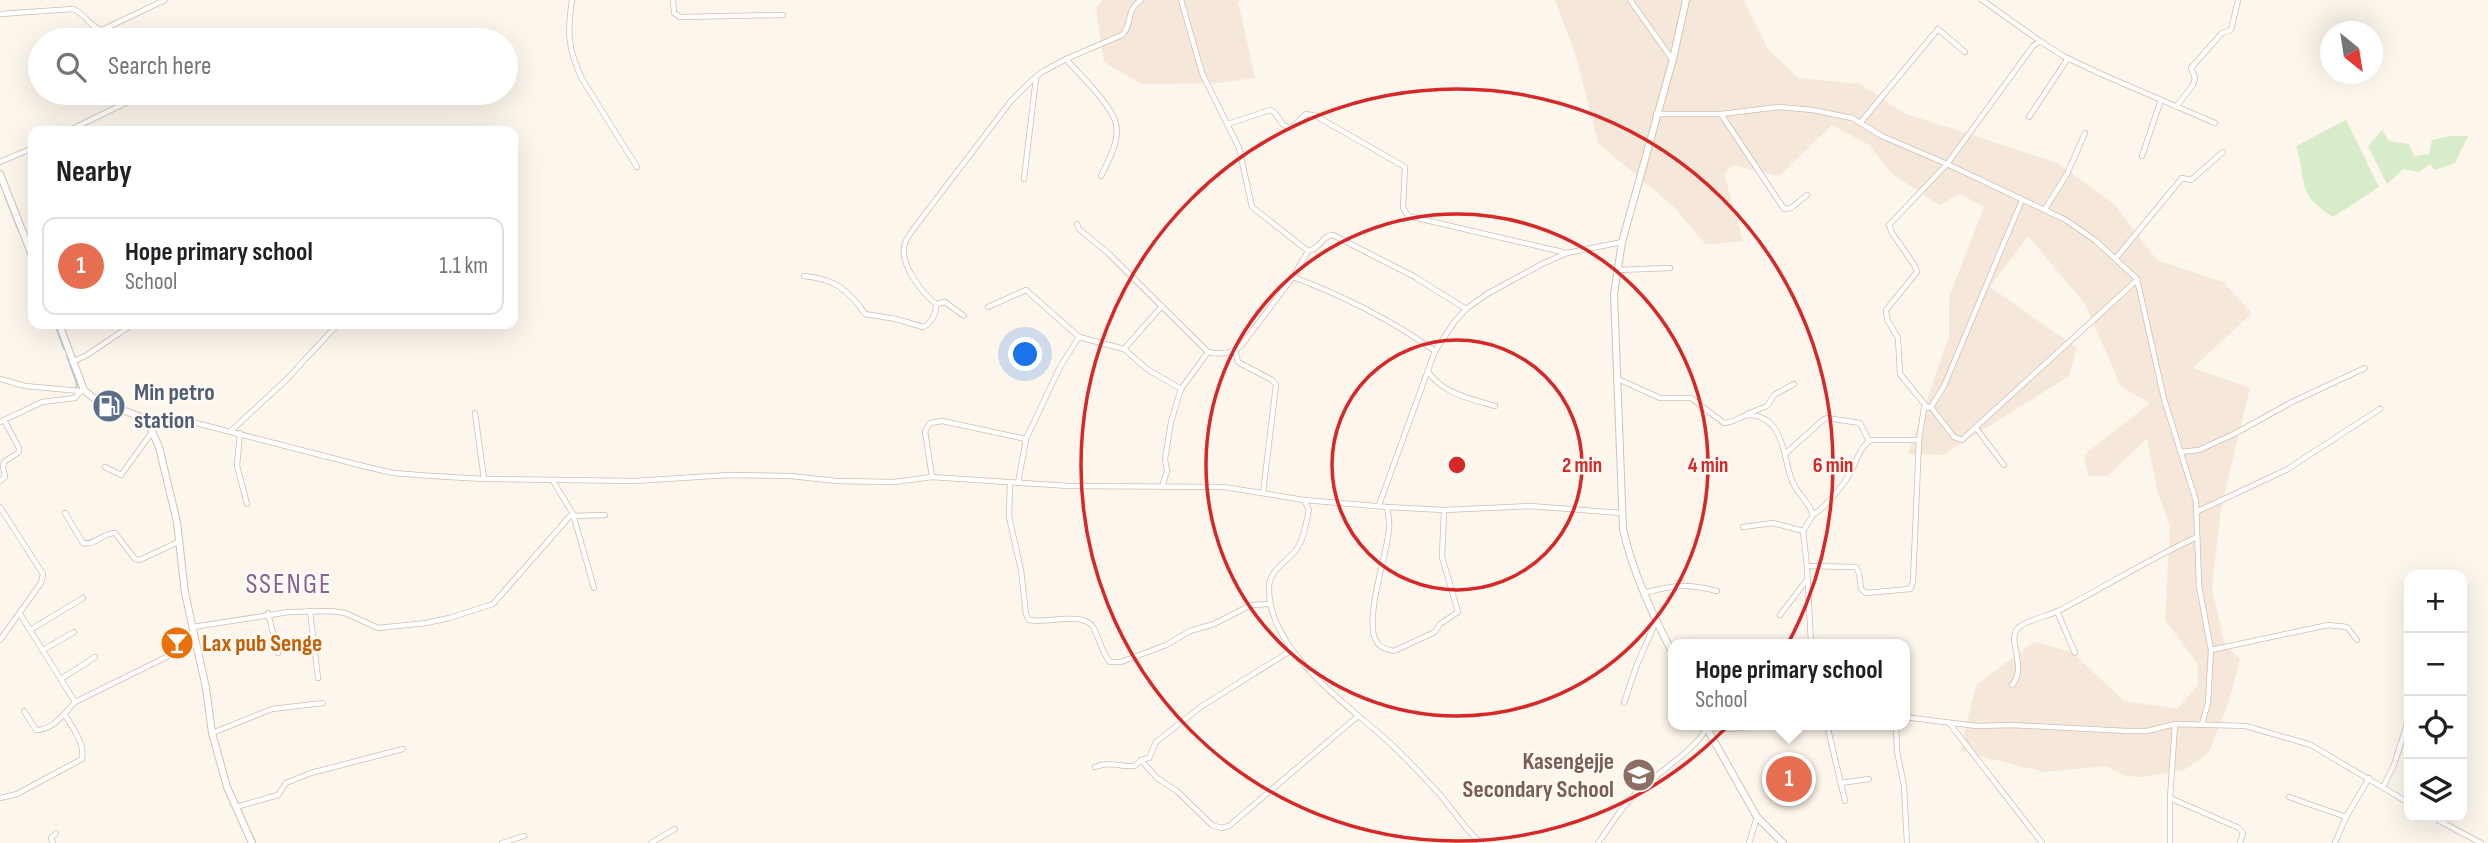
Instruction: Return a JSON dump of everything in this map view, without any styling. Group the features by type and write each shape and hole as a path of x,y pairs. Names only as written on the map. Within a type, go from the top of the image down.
{"street":[{"path":"106,28 165,0"},
{"path":"572,0 568,42 575,65 637,167"},
{"path":"673,0 674,13 680,17 783,15"},
{"path":"804,276 830,280 858,303 866,314 928,326 936,311 936,304 923,291 908,266 904,252 906,240 1011,101 1042,72 1122,35 1127,30 1131,9 1141,0"},
{"path":"1181,0 1202,73 1239,148 1252,207 1308,251"},
{"path":"1630,0 1673,59"},
{"path":"1668,644 1643,593 1627,549 1621,513 1614,306 1622,242 1673,59 1686,0"},
{"path":"1982,0 2068,58 2214,123"},
{"path":"2176,107 2193,85 2195,78 2191,68 2222,33 2231,30 2238,0"},
{"path":"0,15 73,9 82,12 95,28"},
{"path":"1861,122 1938,29 1965,52"},
{"path":"2040,41 1947,163 1889,225 1915,266 1916,272 1886,310 1898,338 1900,374 1958,439 1965,438 2137,279"},
{"path":"2029,117 2068,58"},
{"path":"1066,59 1108,110 1116,124 1114,144 1101,176"},
{"path":"1024,179 1036,77"},
{"path":"2142,156 2161,100"},
{"path":"78,126 121,105"},
{"path":"1656,114 1721,114 1761,108 1795,107 1838,114 1861,122 1882,136 2045,209 2087,233 2137,279 2164,399 2196,501 2201,600 2211,650 2208,704 2202,724"},
{"path":"1228,124 1270,110 1274,111 1283,125 1291,128 1306,114 1316,116 1405,167 1403,208 1408,216 1567,253"},
{"path":"1721,114 1784,209 1791,208 1807,195"},
{"path":"2045,209 2067,174 2085,133"},
{"path":"0,162 28,150"},
{"path":"2116,258 2182,178 2191,180 2223,152"},
{"path":"0,174 28,245"},
{"path":"1807,566 1856,567 1861,589 1866,593 1910,589 1913,582 1919,440 1923,410 1944,386 2022,200"},
{"path":"1077,224 1085,235 1108,253 1208,352 1216,354 1235,350 1293,276 1308,251 1318,248 1325,237 1333,234 1415,277 1466,309"},
{"path":"1379,505 1435,351 1447,330 1466,309 1511,279 1567,253 1622,242"},
{"path":"1617,270 1670,268"},
{"path":"1293,276 1331,291 1372,312 1435,351"},
{"path":"988,307 1026,289 1079,337 1124,349 1147,369 1181,388"},
{"path":"936,304 945,302 964,316"},
{"path":"1124,349 1162,306"},
{"path":"61,329 83,391"},
{"path":"72,362 125,329"},
{"path":"232,431 286,380 333,329"},
{"path":"1018,483 1026,439 1060,366 1079,337"},
{"path":"1235,350 1238,362 1272,380 1276,385 1263,493"},
{"path":"1162,487 1167,471 1165,459 1171,422 1181,388 1208,352"},
{"path":"2180,452 2199,450 2292,402 2304,399 2352,372 2365,368"},
{"path":"1428,373 1445,389 1495,406"},
{"path":"0,379 24,386 83,391 96,400 141,417 163,417 232,431 393,473 484,479 635,481 728,475 894,482 932,477 1018,483 1224,487 1304,500 1444,510 1530,506 1621,513"},
{"path":"1618,379 1664,399 1682,396 1691,398 1724,423 1766,406 1774,395 1794,384"},
{"path":"0,481 5,477 4,461 19,452 2,421 42,402 75,398 83,391"},
{"path":"2196,512 2286,470 2380,409"},
{"path":"475,413 484,479"},
{"path":"1746,415 1766,419 1772,425 1780,438 1793,483 1813,515"},
{"path":"141,417 152,431 162,455 180,541 185,593 206,688 212,733 227,787 252,843"},
{"path":"1785,454 1827,418 1860,423 1869,441"},
{"path":"932,477 925,431 930,423 942,421 1026,439"},
{"path":"1976,428 2004,465"},
{"path":"105,467 118,474 123,473 152,431"},
{"path":"240,433 237,466 247,503"},
{"path":"1869,441 1919,440"},
{"path":"1811,639 1803,531 1813,515 1837,491 1869,441"},
{"path":"552,480 573,514 594,588"},
{"path":"1010,482 1009,517 1029,620 1086,620 1092,625 1110,662 1121,663 1159,648 1251,605 1270,604"},
{"path":"1304,500 1309,510 1300,543 1274,571 1269,584 1270,604 1292,650 1327,690 1391,744 1434,788 1480,843"},
{"path":"0,507 43,574 41,583 0,640"},
{"path":"1387,507 1390,526 1376,597 1374,639 1381,648 1394,651 1434,632 1440,624 1458,612 1442,556 1444,510"},
{"path":"65,513 83,543 115,533 135,559 140,560 180,541"},
{"path":"193,627 221,624 268,613 310,611 345,613 378,628 437,621 489,606 504,593 573,514"},
{"path":"573,514 605,515"},
{"path":"1743,527 1773,523 1803,531"},
{"path":"2012,685 2019,673 2014,635 2017,630 2057,611 2153,557 2197,537"},
{"path":"1780,615 1806,580"},
{"path":"1643,593 1681,584 1693,584 1717,591"},
{"path":"30,630 83,598"},
{"path":"310,611 318,678"},
{"path":"2057,611 2075,653"},
{"path":"268,613 278,653"},
{"path":"20,614 75,702"},
{"path":"1624,703 1656,620"},
{"path":"2211,650 2328,625 2347,627 2357,640"},
{"path":"43,650 74,632"},
{"path":"24,711 33,727 39,731 65,715 75,702 195,643"},
{"path":"1095,767 1114,762 1135,766 1141,760 1149,758 1156,742 1202,706 1292,650"},
{"path":"61,679 95,657"},
{"path":"212,733 272,709 323,703"},
{"path":"0,798 16,794 82,759 83,750 65,715"},
{"path":"1141,760 1157,778 1177,791 1212,825 1221,828 1229,826 1358,716"},
{"path":"1910,718 1949,724 2011,724 2127,731 2147,731 2175,724 2246,726 2311,744 2404,800"},
{"path":"1949,724 2042,843"},
{"path":"2170,843 2175,724"},
{"path":"1598,843 1635,794 1694,744 1703,730"},
{"path":"1708,730 1757,817 1781,842"},
{"path":"1829,730 1835,767 1845,801"},
{"path":"1896,730 1904,786 1907,843"},
{"path":"2383,787 2394,765 2404,734"},
{"path":"235,807 278,794 286,783 312,774 403,749"},
{"path":"2335,843 2346,817 2369,778"},
{"path":"1841,783 1869,779"},
{"path":"2289,797 2346,817"},
{"path":"2170,799 2239,828 2243,833 2240,843"},
{"path":"1749,843 1757,817"},
{"path":"2441,822 2481,843"},
{"path":"651,843 675,829"},
{"path":"54,843 51,838 56,833"},
{"path":"502,843 524,836"}],"shaded area":[{"path":"1102,0 1242,0 1238,2 1255,78 1219,83 1141,84 1104,62 1096,8"},
{"path":"1555,0 1744,0 1768,49 1798,78 1860,84 1904,113 2057,163 2114,204 2157,260 2223,282 2252,313 2193,368 2250,388 2221,509 2212,588 2225,645 2240,659 2229,701 2209,752 2184,770 2144,777 2125,776 2106,766 2044,772 1960,751 1976,685 2034,642 2072,652 2124,701 2177,709 2198,685 2197,663 2165,620 2170,526 2157,491 2147,438 2108,476 2088,476 2084,455 2150,403 2121,387 2085,304 2028,236 1990,287 2077,348 2069,376 1943,455 1908,454 1949,336 1949,297 1984,207 1960,194 1939,205 1892,174 1869,145 1832,125 1779,176 1733,165 1724,174 1743,241 1706,245 1674,207 1598,143 1576,56"}],"green space":[{"path":"2346,120 2379,187 2333,217 2321,209 2308,194 2296,146"},
{"path":"2382,130 2389,141 2409,144 2414,156 2429,154 2432,140 2468,136 2455,163 2435,170 2430,164 2419,172 2403,169 2387,184 2368,146"}],"waterway":[{"path":"5,196 19,231"},
{"path":"57,329 64,349"},
{"path":"67,356 76,388"},
{"path":"254,839 255,843"}],"place":[{"name":"Min petro station","path":"109,406"},
{"name":"Lax pub Senge","path":"177,643"},
{"name":"Kasengejje Secondary School","path":"1639,775"},
{"name":"Hope primary school","path":"1789,779"}],"district":[{"name":"SSENGE","path":"289,583"}]}
